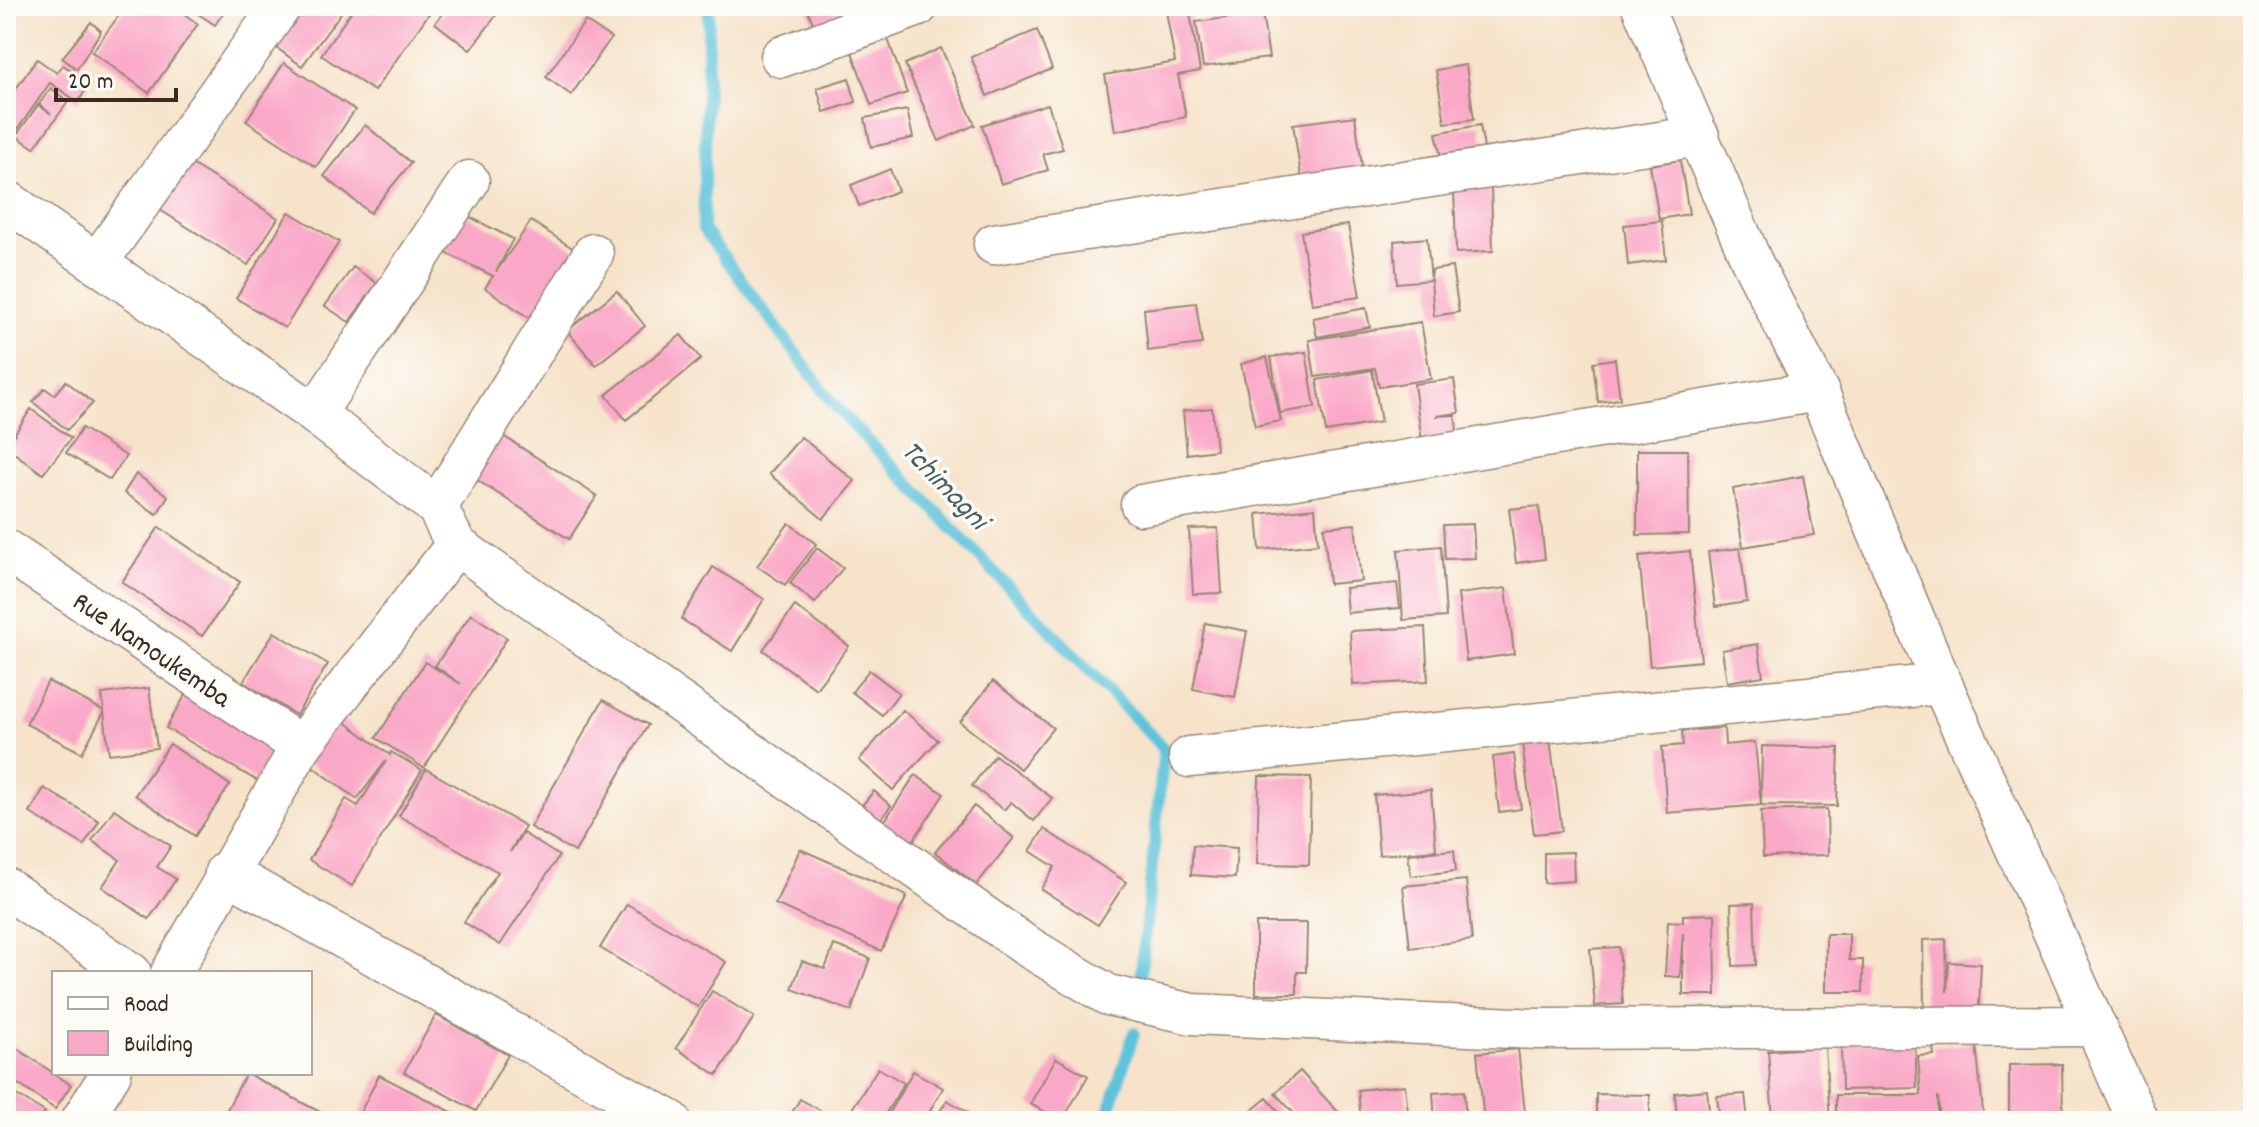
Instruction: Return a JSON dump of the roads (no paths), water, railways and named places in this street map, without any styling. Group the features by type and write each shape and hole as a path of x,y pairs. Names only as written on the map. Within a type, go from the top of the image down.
{"street":[{"path":"97,263 281,6"},
{"path":"781,57 918,6"},
{"path":"1642,6 1752,262 1818,391 1942,684 2138,1121"},
{"path":"994,244 1699,136"},
{"path":"315,414 469,181"},
{"path":"6,200 315,414 437,507 456,545 1025,945 1108,995 1192,1014 1538,1029 2096,1026"},
{"path":"437,507 593,254"},
{"path":"1141,505 1818,391"},
{"path":"172,971 225,872 301,746 456,545"},
{"name":"Rue Namoukemba","path":"6,550 301,746"},
{"path":"1189,757 1942,684"},
{"path":"225,872 671,1121"},
{"path":"6,888 128,971"},
{"path":"81,1121 110,1075"}],"waterway":[{"name":"Tchimagni","path":"709,6 703,229 835,406 1164,749 1140,982"},
{"name":"Tchimagni","path":"1106,1121 1134,1033"}]}
